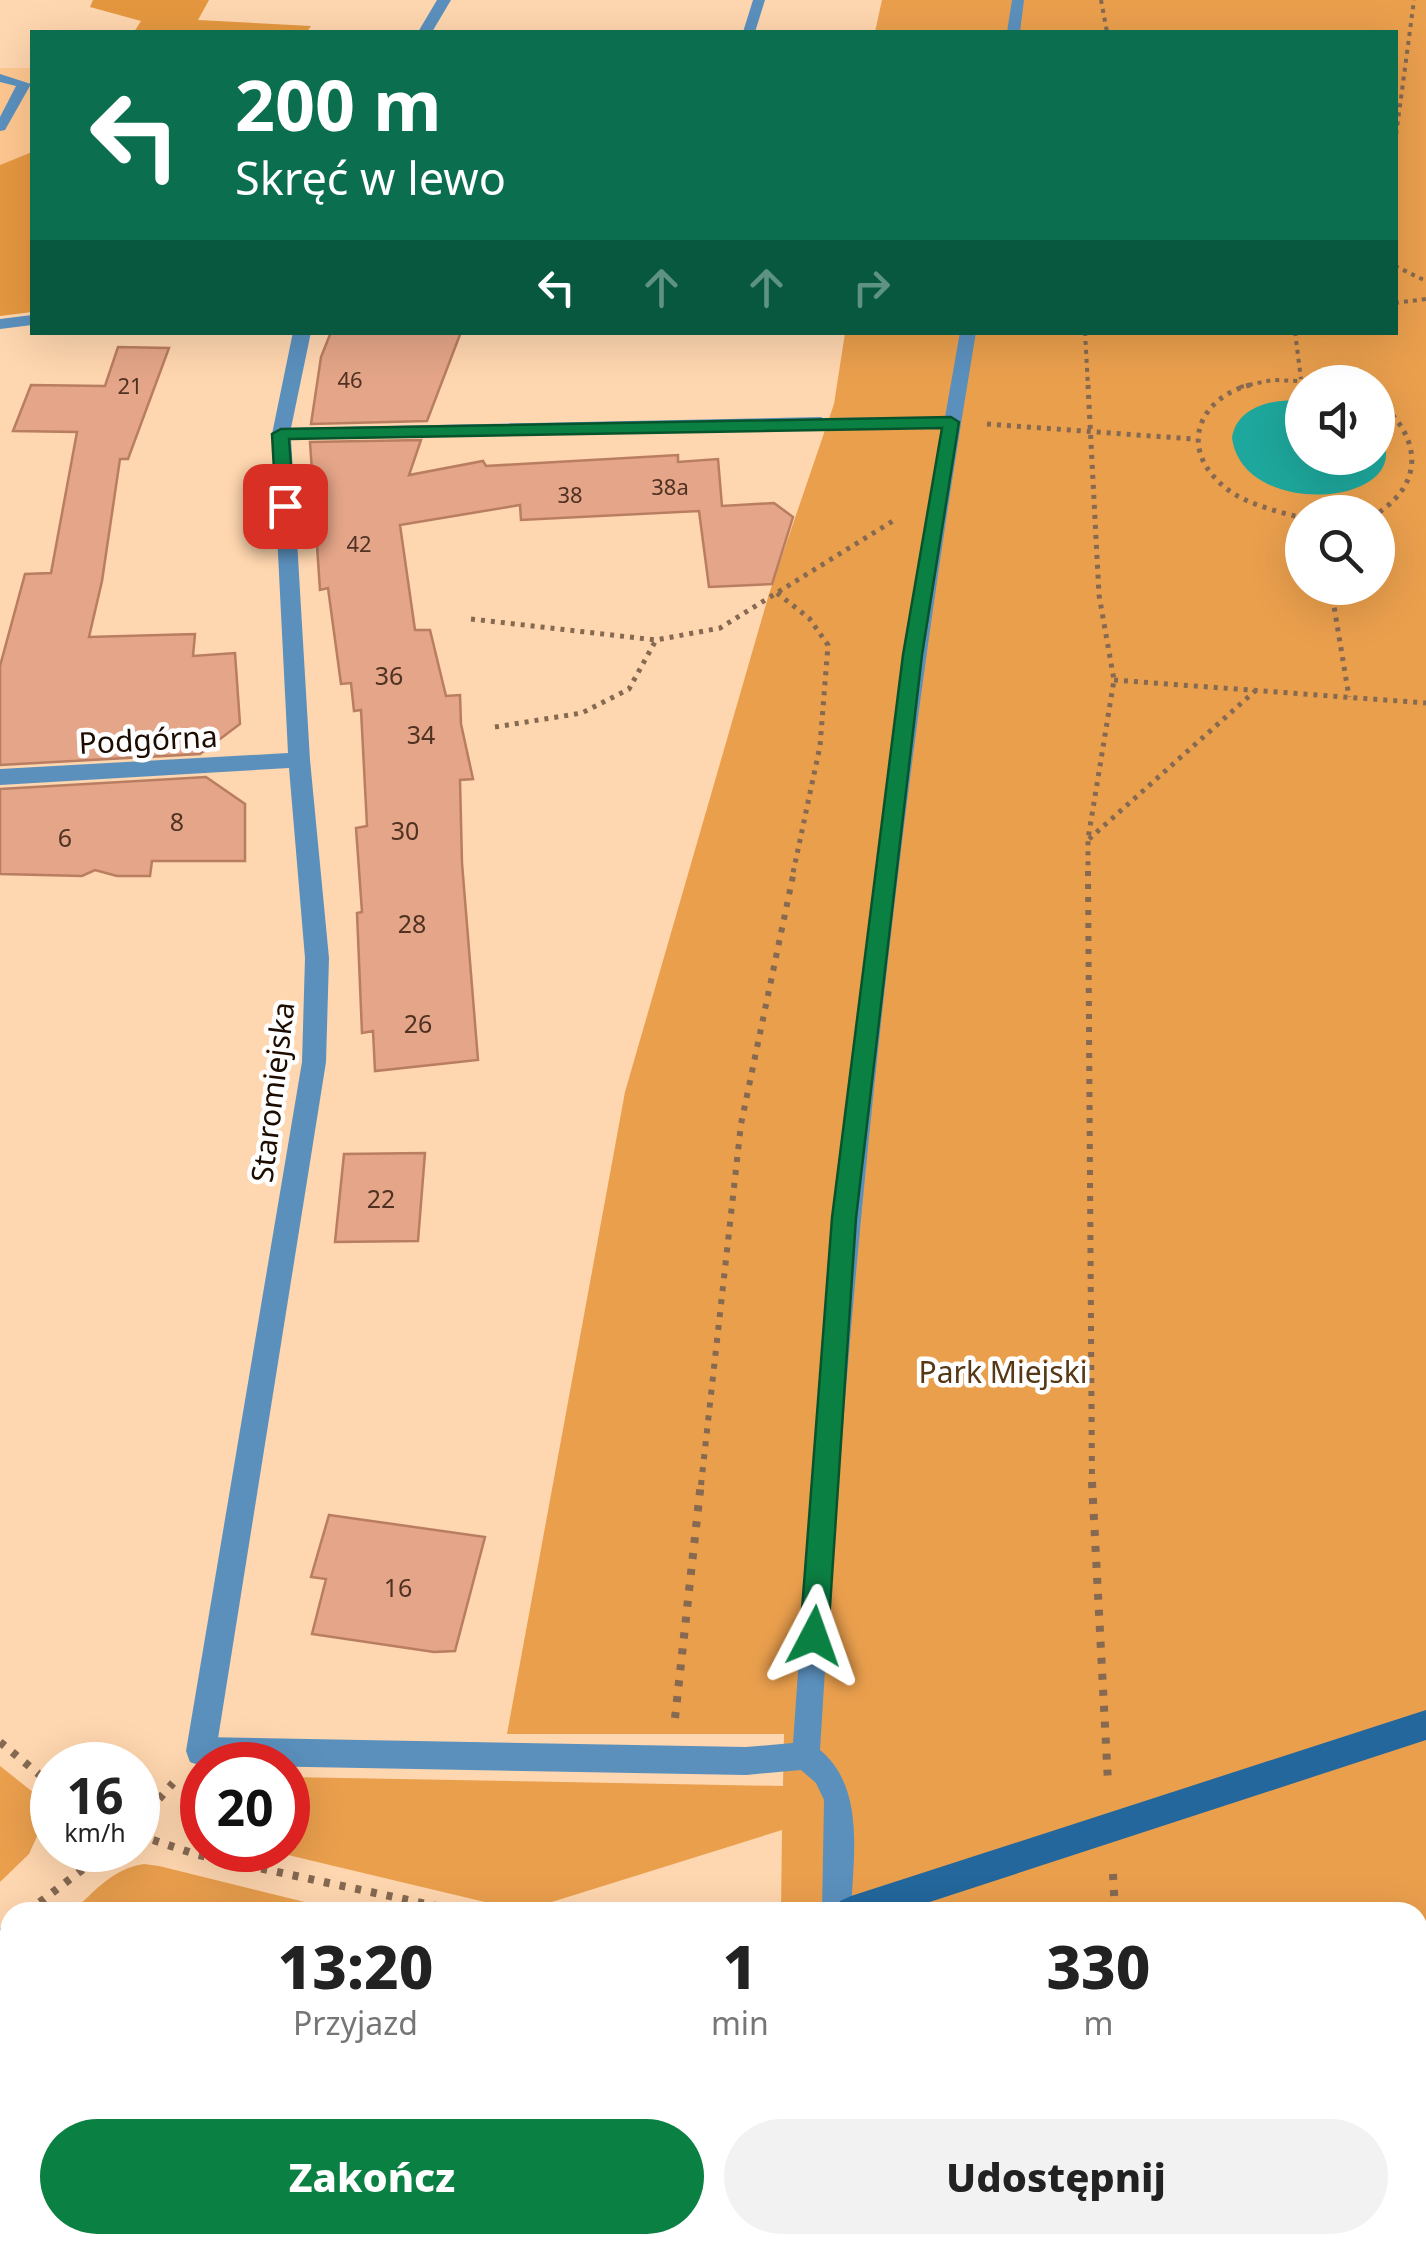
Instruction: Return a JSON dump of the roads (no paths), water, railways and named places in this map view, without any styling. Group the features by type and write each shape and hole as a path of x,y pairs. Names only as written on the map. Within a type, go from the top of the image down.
{"main road":[{"path":"882,1902 1426,1725"}],"street":[{"path":"426,30 444,0"},
{"name":"Staromiejska","path":"201,1742 314,1062 317,958 300,760 281,434 301,335"},
{"path":"281,434 821,423"},
{"name":"Podgórna","path":"0,777 300,760"}],"lane":[{"path":"751,30 759,0"},
{"path":"1014,30 1018,0"},
{"path":"0,78 24,84 0,126"},
{"path":"0,324 30,320"},
{"path":"806,1756 844,1218 912,655 967,335"},
{"path":"821,423 951,422"},
{"path":"310,1753 746,1760 806,1756 826,1773 838,1799 837,1902"}],"water":[{"path":"1285,401 1285,475 1377,475 1356,488 1328,494 1296,493 1267,483 1244,465 1232,438 1235,427 1249,411"}],"park label":[{"name":"Park Miejski","path":"1003,1371"}]}
